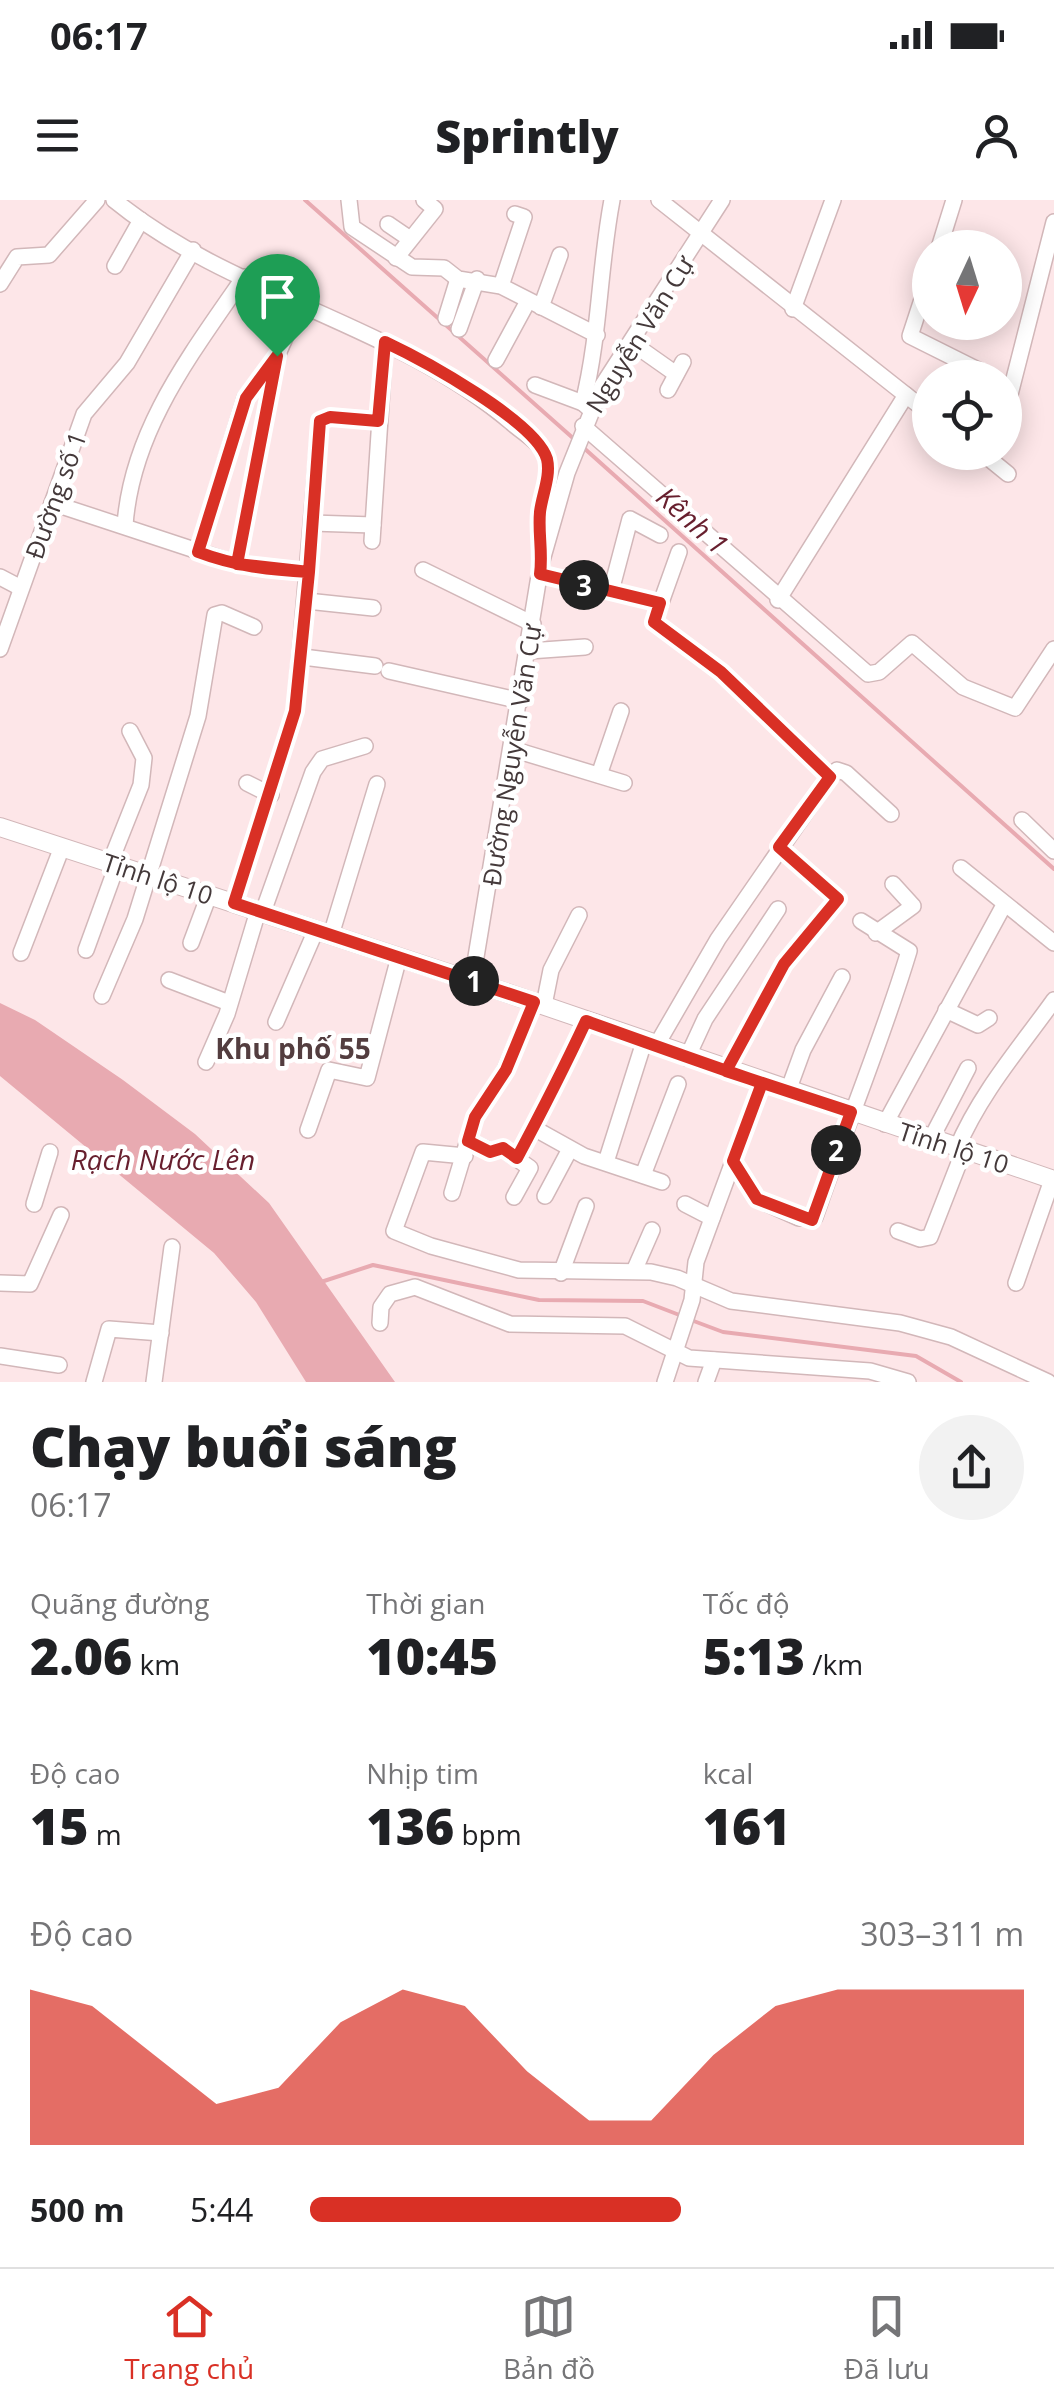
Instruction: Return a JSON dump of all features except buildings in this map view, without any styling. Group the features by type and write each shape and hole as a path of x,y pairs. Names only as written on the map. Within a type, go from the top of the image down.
{"main road":[{"name":"Tỉnh lộ 10","path":"0,827 472,981 1053,1180"}],"street":[{"path":"0,284 17,257 49,255 97,200"},
{"path":"114,200 193,250 385,342 476,392 544,452 548,468 540,517 544,553"},
{"path":"348,200 352,228 412,267 444,268 458,279 477,279 501,286 597,336"},
{"path":"396,258 435,208 424,200"},
{"path":"535,385 587,406 612,200"},
{"path":"659,200 912,400"},
{"name":"Nguyễn Văn Cự","path":"567,472 587,406 632,343 722,200"},
{"path":"793,309 832,200"},
{"path":"945,230 954,200"},
{"path":"501,286 524,217 515,214"},
{"path":"114,266 140,220"},
{"path":"1019,360 1054,222"},
{"path":"388,224 410,239"},
{"name":"Đường số 1","path":"0,649 84,414 127,363 193,250"},
{"path":"496,360 535,304 560,255"},
{"path":"125,525 130,480 161,403 244,277"},
{"path":"458,279 452,324 477,279"},
{"path":"198,552 246,398 277,356 300,304"},
{"path":"918,340 958,360"},
{"path":"312,523 372,533 385,342"},
{"path":"632,343 680,368 668,390"},
{"path":"237,564 277,356"},
{"path":"778,600 906,395"},
{"path":"234,903 295,711 320,421 330,417 378,421"},
{"path":"583,426 778,600 868,674 879,672 912,643 963,687 1015,708 1054,649"},
{"path":"1004,470 1008,474"},
{"name":"Đường Nguyễn Văn Cự","path":"472,981 540,574 567,472"},
{"path":"52,503 237,564 309,572"},
{"path":"611,591 630,519 660,535"},
{"path":"679,552 654,622 721,672 834,773 891,814"},
{"path":"423,570 532,624"},
{"path":"540,574 660,603"},
{"path":"0,577 22,588"},
{"path":"307,601 373,608"},
{"path":"102,996 124,951 198,716 215,616 222,613 254,628"},
{"path":"529,651 585,647"},
{"path":"302,657 382,668 521,702"},
{"path":"599,775 621,711"},
{"path":"86,950 142,785 144,758 130,731"},
{"path":"206,1062 313,772 322,759 365,746"},
{"path":"512,750 624,783"},
{"path":"606,1162 650,1044 779,847 834,773"},
{"path":"247,784 271,795"},
{"path":"276,1022 324,932 377,784"},
{"path":"1022,820 1054,851"},
{"path":"21,953 62,847"},
{"path":"726,1071 784,964 838,899 779,847"},
{"path":"961,868 1054,943"},
{"path":"876,932 913,906 893,884"},
{"path":"191,943 209,895"},
{"path":"885,1124 1004,904"},
{"path":"688,1058 705,1019 778,909"},
{"path":"452,1193 475,1117 506,1070 579,916"},
{"path":"733,1161 757,1199 812,1220 909,951 861,920"},
{"path":"308,1130 329,1070 367,1078 399,957"},
{"path":"788,1092 803,1050 842,977"},
{"path":"169,980 229,1003"},
{"path":"898,1230 920,1239 930,1237 960,1149 1000,1070 1054,1000"},
{"path":"946,1010 978,1025 989,1018"},
{"path":"514,1198 537,1113 564,1075 586,1021"},
{"path":"932,1140 968,1068"},
{"path":"664,1382 680,1345 712,1218 762,1083"},
{"path":"644,1175 678,1084"},
{"path":"536,1125 570,1149 662,1182"},
{"path":"566,1198 549,1189 503,1148 490,1152 423,1152 394,1231 519,1270 634,1271 677,1278 692,1292 731,1302 900,1323 952,1338 1048,1382"},
{"path":"549,1189 570,1149"},
{"path":"34,1204 50,1152"},
{"path":"1016,1283 1053,1180"},
{"path":"685,1204 712,1218"},
{"path":"561,1273 586,1206"},
{"path":"0,1284 30,1284 61,1216"},
{"path":"634,1271 652,1230"},
{"path":"154,1382 172,1247"},
{"path":"380,1323 381,1307 390,1294 415,1287 510,1324 625,1326 714,1360 779,1374 870,1371 908,1382"},
{"path":"94,1382 109,1328 161,1333"},
{"path":"0,1356 59,1365"},
{"path":"706,1382 714,1360"}],"water":[{"name":"Rạch Nước Lên","path":"0,1003 35,1020 123,1080 195,1134 269,1203 395,1382 306,1382 256,1302 214,1253 0,1076"}],"waterway":[{"name":"Kênh 1","path":"305,200 574,439"},
{"name":"Kênh 1","path":"585,449 1054,869"},
{"path":"321,1282 373,1265 539,1300 643,1301 682,1316"},
{"path":"691,1320 723,1332 916,1356 961,1382"}],"district":[{"name":"Khu phố 55","path":"293,1048"}],"route":[{"path":"277,356 237,564 309,572 307,601 295,711 234,903 534,1002 506,1070 475,1117 468,1141 490,1152 503,1148 517,1158 536,1125 537,1113 564,1075 586,1021 688,1058 726,1071 762,1083 733,1161 757,1199 812,1220 851,1112 726,1071 767,990 838,899 779,847 830,777 721,672 654,622 660,603 540,574 544,553 540,517 548,468 544,452 476,392 385,342 378,421 330,417 320,421 309,572 258,569 237,564 198,552 246,398 277,356"}]}
